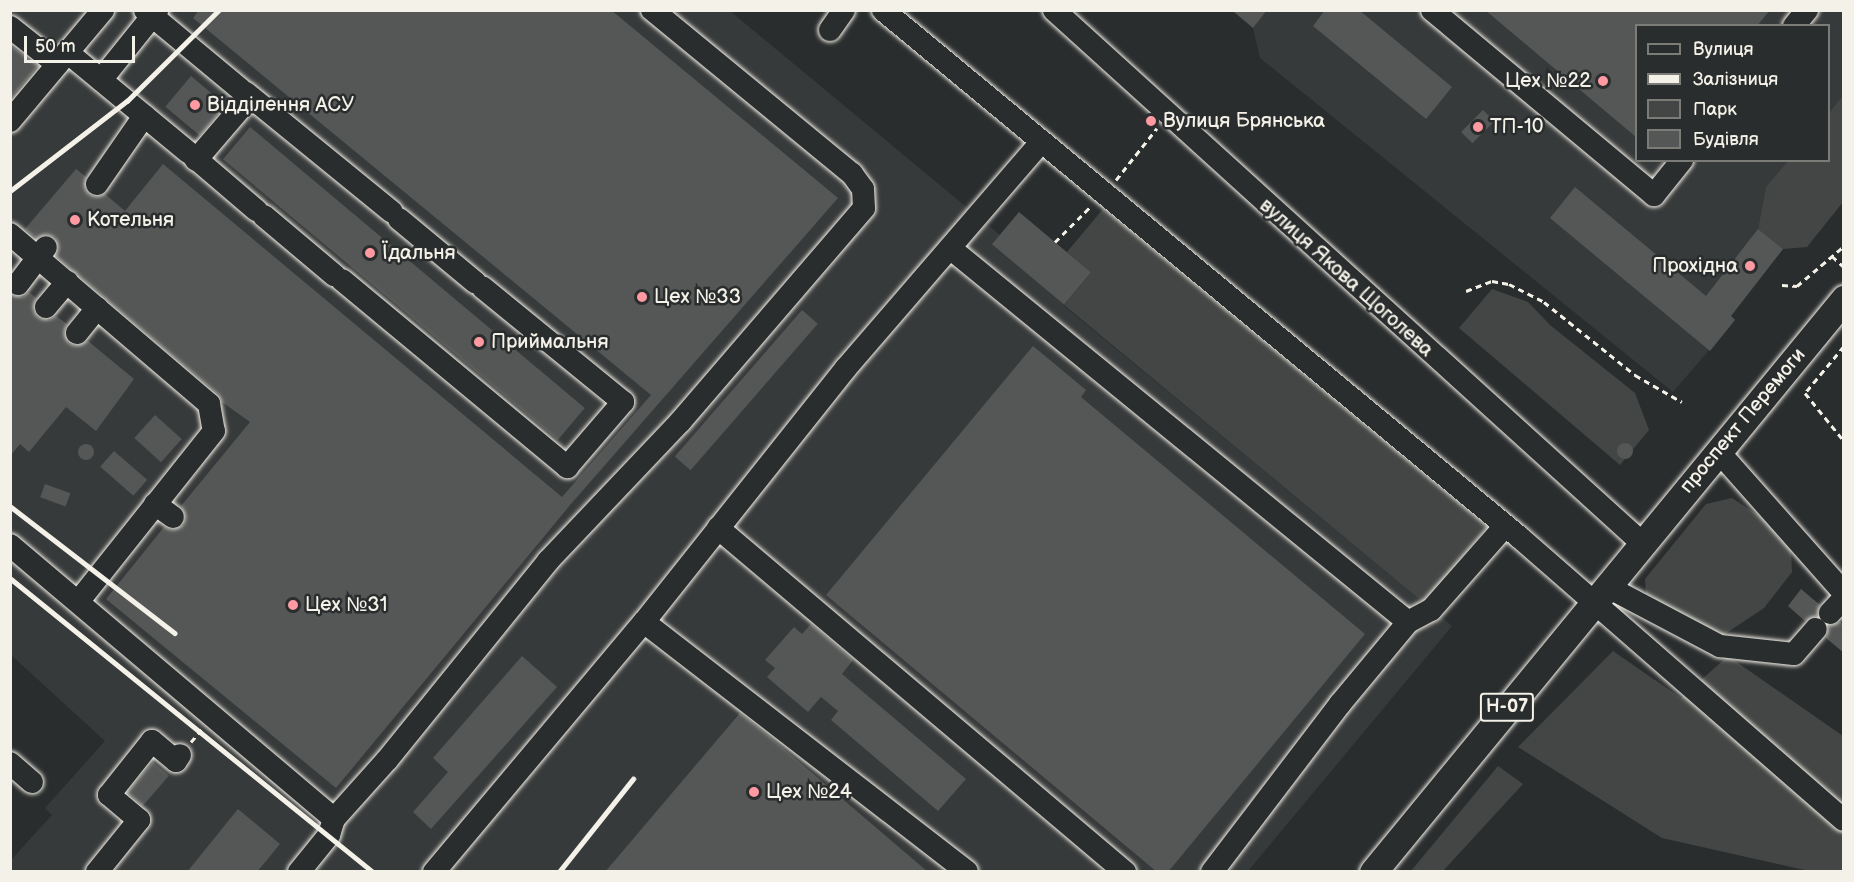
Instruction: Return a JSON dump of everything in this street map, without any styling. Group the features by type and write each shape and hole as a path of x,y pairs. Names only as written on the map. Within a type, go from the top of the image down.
{"main road":[{"name":"проспект Перемоги","path":"1642,543 1844,299"},
{"name":"Н-07","path":"1373,872 1642,543"}],"street":[{"path":"15,10 42,33 33,44"},
{"path":"10,121 103,10"},
{"path":"299,872 329,835 334,819 387,760 548,561 680,422 864,208 863,189 852,174 652,10"},
{"path":"830,30 844,10"},
{"path":"884,10 1041,142 1110,187 1505,526 1599,595 1844,820"},
{"name":"вулиця Якова Щоголева","path":"1054,10 1167,115 1642,543"},
{"path":"1432,10 1654,195 1680,162"},
{"path":"1796,24 1807,10"},
{"path":"10,27 33,44 101,80 567,467 623,402 245,93 151,12 101,80"},
{"path":"193,156 245,93"},
{"path":"97,184 144,116"},
{"path":"434,872 644,622 846,368 1041,142"},
{"path":"10,234 42,253 67,282 97,308 122,321 209,404 214,430 164,510 78,602"},
{"path":"950,248 1408,622"},
{"path":"18,284 42,253"},
{"path":"46,307 67,282"},
{"path":"77,333 97,308"},
{"path":"1599,595 1720,646 1794,654 1833,608 1718,451"},
{"path":"1212,872 1340,704 1408,622 1431,610 1505,526"},
{"path":"718,528 1125,872"},
{"path":"10,545 334,819"},
{"path":"644,622 967,872"},
{"path":"96,872 139,820 109,795 152,741 176,761 180,755"},
{"path":"10,763 32,782"}],"path":[{"path":"1055,242 1110,187 1167,115"},
{"path":"1782,285 1797,286 1844,246"},
{"path":"1832,256 1844,267"},
{"path":"1466,291 1492,281 1509,284 1544,302 1635,375 1682,402"},
{"path":"1844,346 1805,393 1844,441"},
{"path":"180,755 213,716"}],"shaded area":[{"path":"10,11 730,11 1000,235 1019,212 1091,273 1064,306 1452,626 1248,871 11,871 11,860 52,815 45,808 105,741 11,655"},
{"path":"1232,11 1843,11 1843,95 1830,112 1830,24 1635,24 1635,162 1787,162 1766,188 1758,229 1783,249 1731,316 1735,320 1673,392 1260,58 1253,28"}],"green space":[{"path":"1843,95 1843,202 1807,247 1783,249 1758,229 1766,187 1787,162 1830,162 1830,112"},
{"path":"1103,209 1487,527 1424,603 1064,305 1091,273 1067,252"},
{"path":"1492,289 1528,302 1550,325 1635,393 1649,430 1620,465 1459,328"},
{"path":"1732,498 1761,517 1791,549 1792,572 1764,608 1722,636 1646,594 1645,579 1706,504"},
{"path":"1613,651 1681,698 1728,656 1843,736 1843,871 1809,871 1662,838 1518,747"},
{"path":"1498,766 1523,784 1443,871 1411,871"}],"building":[{"path":"199,10 611,10 838,198 571,504 336,788 106,599 164,527 172,530 184,525 186,518 181,506 250,422 222,402 218,394 56,256 59,248 55,237 47,234 36,238 25,229 76,169 86,177 85,189 89,195 96,197 105,194 125,211 163,164 562,497 651,395 193,18"},
{"path":"1232,10 1267,10 1253,28"},
{"path":"1325,10 1359,10 1452,87 1426,119 1313,26"},
{"name":"Цех №22","path":"1485,10 1770,10 1759,24 1635,24 1635,136"},
{"path":"10,45 38,66 10,99"},
{"name":"Відділення АСУ","path":"191,76 225,105 200,136 165,107"},
{"name":"ТП-10","path":"1483,110 1494,121 1472,143 1461,132"},
{"path":"250,127 585,408 558,440 223,159"},
{"path":"1575,187 1706,296 1758,229 1783,249 1731,316 1735,320 1710,351 1550,218"},
{"path":"1019,212 1091,272 1064,305 992,244"},
{"path":"29,292 36,298 33,311 38,318 50,320 56,316 67,324 64,332 68,343 76,346 88,341 134,379 96,431 66,407 29,452 20,444 10,456 10,295 23,297"},
{"path":"802,310 818,324 691,470 675,456"},
{"path":"1033,346 1086,390 1081,397 1365,634 1168,872 1157,872 826,595"},
{"path":"155,415 182,439 161,462 134,438"},
{"path":"1625,443 1631,445 1633,451 1631,457 1625,459 1619,457 1617,451 1619,445"},
{"path":"83,444 89,444 94,452 92,458 83,460 78,455 78,449"},
{"path":"114,451 147,480 133,496 100,467"},
{"path":"45,484 70,493 66,506 40,497"},
{"path":"1801,589 1820,605 1817,616 1805,621 1788,606"},
{"path":"1840,622 1844,625 1844,653 1826,638 1829,626"},
{"path":"811,624 853,660 842,674 966,779 938,811 831,720 838,711 821,697 808,712 767,677 775,668 765,660 794,627 802,634"},
{"path":"522,656 557,687 431,829 413,812 448,772 433,758"},
{"name":"Цех №24","path":"740,713 770,737 928,872 605,872"},
{"path":"153,762 169,776 143,806 127,792"},
{"path":"238,809 280,844 257,872 187,872"}],"railway":[{"path":"10,191 127,101 219,10"},
{"path":"10,506 175,633"},
{"path":"10,578 373,872"},
{"path":"559,872 633,779"}],"place":[{"name":"Цех №22","path":"1603,81"},
{"name":"Відділення АСУ","path":"195,105"},
{"name":"Вулиця Брянська","path":"1151,121"},
{"name":"ТП-10","path":"1478,127"},
{"name":"Котельня","path":"75,220"},
{"name":"Їдальня","path":"370,253"},
{"name":"Прохідна","path":"1750,266"},
{"name":"Цех №33","path":"642,297"},
{"name":"Приймальня","path":"479,342"},
{"name":"Цех №31","path":"293,605"},
{"name":"Цех №24","path":"754,792"}]}
